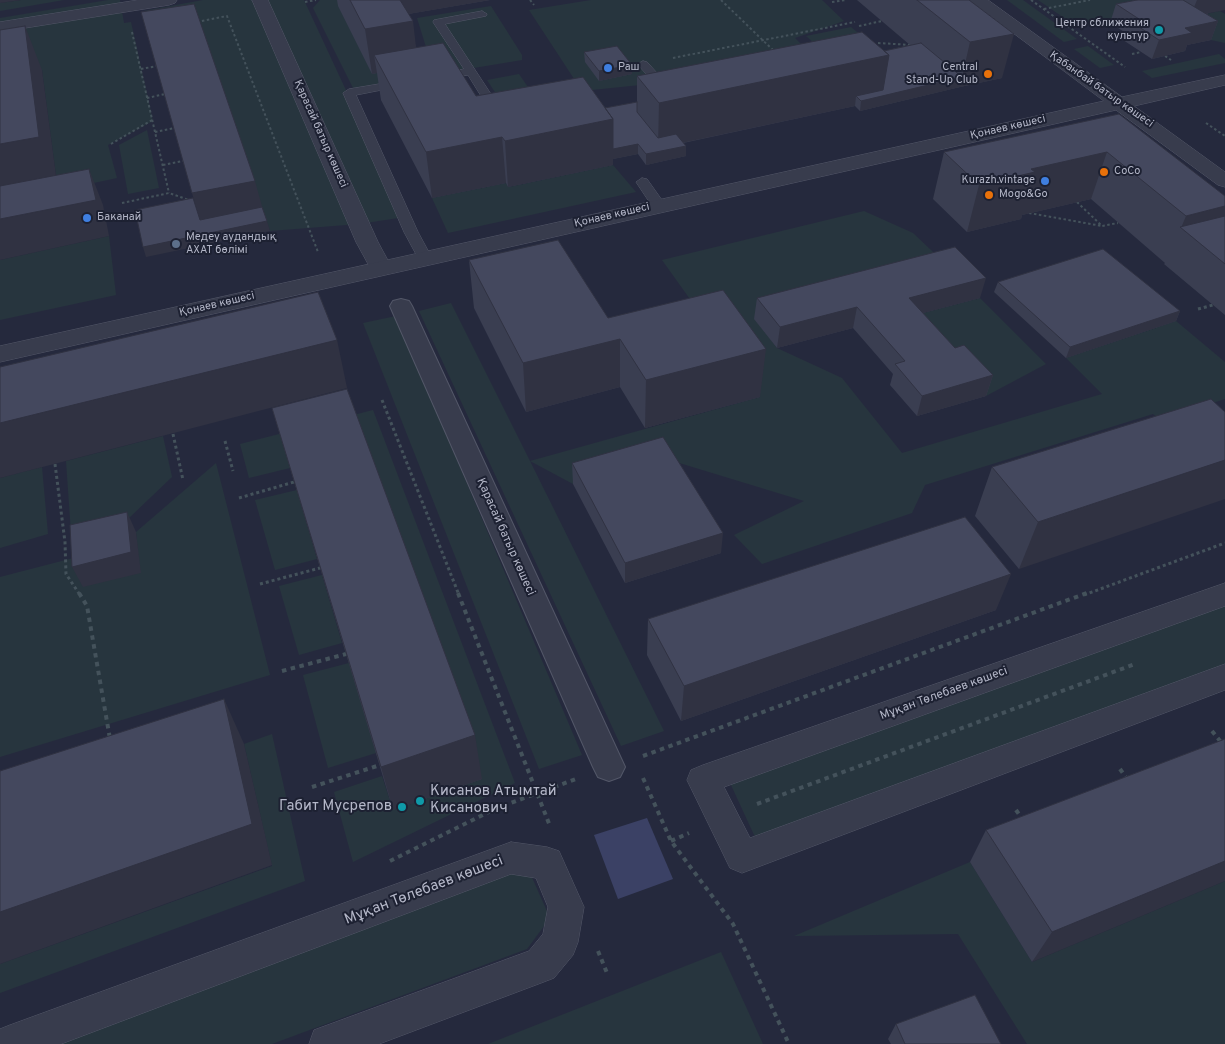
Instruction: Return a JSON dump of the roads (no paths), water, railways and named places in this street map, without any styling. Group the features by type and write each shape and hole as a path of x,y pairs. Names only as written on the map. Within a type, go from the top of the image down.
{"street":[{"path":"0,27 128,3 169,0"},
{"name":"Қарасай батыр көшесі","path":"260,0 367,242 381,268"},
{"name":"Қабанбай батыр көшесі","path":"977,0 1225,181"},
{"name":"Қонаев көшесі","path":"0,354 1225,80"},
{"name":"Қарасай батыр көшесі","path":"401,306 609,767"},
{"name":"Мұқан Төлебаев көшесі","path":"1225,594 703,780 742,857 1225,677"},
{"name":"Мұқан Төлебаев көшесі","path":"10,1044 510,858 548,863 566,907 560,942 541,965 328,1044"}],"lane":[{"path":"482,14 438,22 501,119 510,118"},
{"path":"643,64 663,86"},
{"path":"425,258 349,93 471,71"},
{"path":"642,182 659,206"}],"water":[{"path":"647,818 673,879 618,899 594,835"}],"place":[{"name":"Центр сближения культур","path":"1159,30"},
{"name":"Раш","path":"608,68"},
{"name":"Central Stand-Up Club","path":"988,74"},
{"name":"CoCo","path":"1104,172"},
{"name":"Kurazh.vintage","path":"1045,181"},
{"name":"Mogo&Go","path":"989,195"},
{"name":"Баканай","path":"87,218"},
{"name":"Медеу аудандық АХАТ бөлімі","path":"176,244"},
{"name":"Кисанов Атымтай Кисанович","path":"420,801"},
{"name":"Габит Мусрепов","path":"402,807"}]}
